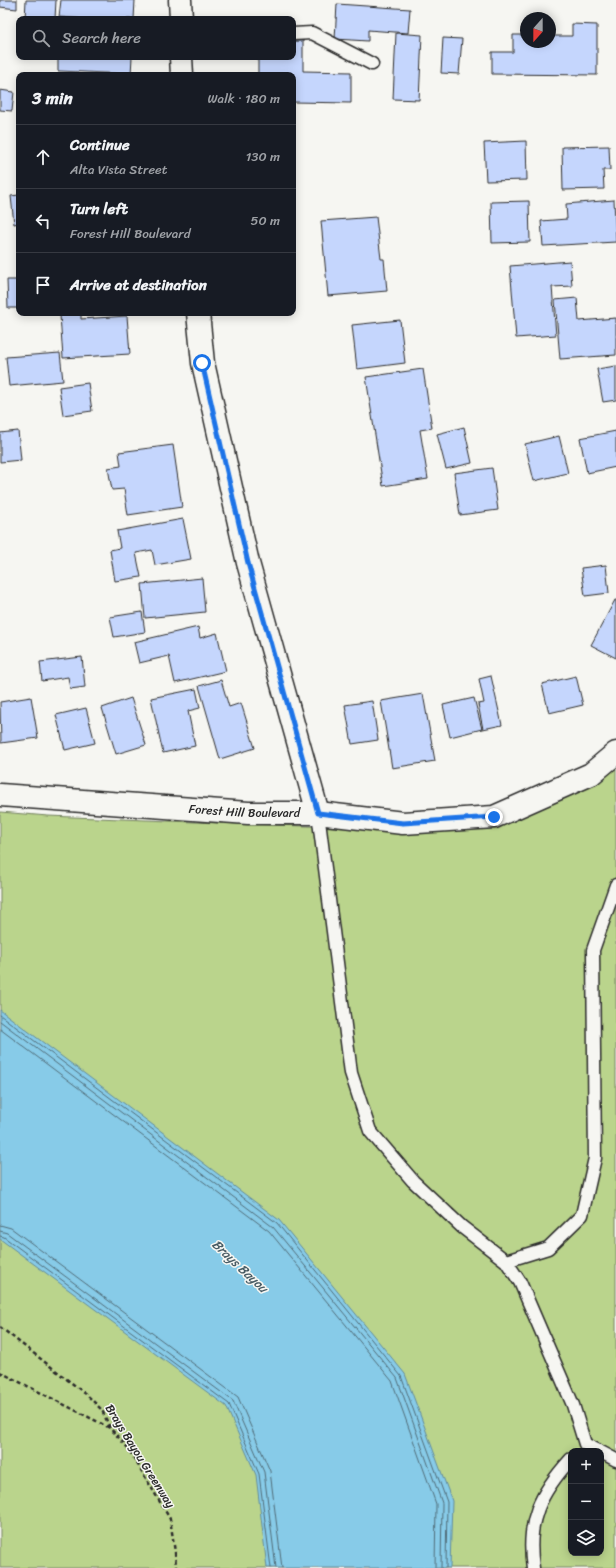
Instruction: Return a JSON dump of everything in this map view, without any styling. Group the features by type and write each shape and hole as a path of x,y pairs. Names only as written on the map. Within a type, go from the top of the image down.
{"street":[{"path":"180,0 181,16"},
{"path":"181,60 182,72"},
{"path":"198,316 202,363 248,563 318,813"},
{"name":"Forest Hill Boulevard","path":"0,795 248,813 318,813 403,823 494,817 591,774 616,753"}],"lane":[{"path":"296,34 312,33 372,64"},
{"path":"318,813 351,1073 370,1131 413,1181 462,1227 506,1261 520,1282 573,1405 582,1447"},
{"path":"506,1261 548,1248 582,1215 595,1158 593,950 616,885"},
{"path":"604,1454 616,1460"},
{"path":"533,1568 530,1551 536,1511 554,1478 568,1462"}],"path":[{"name":"Brays Bayou Greenway","path":"0,1327 87,1395 102,1410 110,1428 128,1448 170,1519 176,1552 176,1568"},
{"path":"0,1372 110,1428"}],"green space":[{"path":"616,767 616,1568 0,1568 0,812 48,816 366,828 442,827"}],"water":[{"name":"Brays Bayou","path":"0,1010 279,1220 405,1374 452,1501 450,1568 267,1568 256,1475 226,1406 0,1239"}],"building":[{"path":"0,0 17,0 17,9 0,7"},
{"path":"26,0 56,0 55,16 25,16"},
{"path":"61,0 135,0 134,16 59,16"},
{"path":"337,4 410,9 408,33 368,30 368,41 335,39"},
{"path":"572,24 597,25 597,75 492,74 492,52 513,52 513,35 520,35 520,48 556,48 556,36 572,36"},
{"path":"396,33 422,35 419,100 393,99"},
{"path":"443,38 462,39 459,74 441,73"},
{"path":"296,41 303,41 303,71 351,72 351,103 296,102 296,72 258,72 258,60 296,60"},
{"path":"58,60 132,60 131,72 58,71"},
{"path":"0,90 14,92 12,111 0,110"},
{"path":"526,141 527,180 486,181 484,143"},
{"path":"609,146 610,170 603,170 604,189 563,190 562,147"},
{"path":"16,195 16,224 14,224 11,196"},
{"path":"614,200 616,242 543,246 541,221 567,219 566,204"},
{"path":"529,201 530,242 492,243 491,202"},
{"path":"376,217 381,259 384,259 387,291 328,296 321,221"},
{"path":"570,261 572,286 552,287 556,335 516,338 510,266"},
{"path":"7,280 16,280 16,308 8,308"},
{"path":"577,298 579,321 616,318 616,355 560,359 555,300"},
{"path":"60,316 81,316 81,319 127,316 130,354 63,358"},
{"path":"400,320 405,363 357,369 352,325"},
{"path":"60,353 63,381 9,386 6,357"},
{"path":"616,366 616,400 603,402 597,369"},
{"path":"423,369 432,428 420,430 428,479 383,486 366,377"},
{"path":"88,383 92,411 63,415 59,387"},
{"path":"464,427 472,463 446,469 437,434"},
{"path":"18,431 21,460 0,462 0,433"},
{"path":"616,431 616,467 587,473 580,438"},
{"path":"559,436 568,473 534,481 525,444"},
{"path":"173,445 182,507 128,515 124,489 112,490 108,468 121,466 119,452"},
{"path":"492,468 498,510 460,515 454,473"},
{"path":"183,519 191,559 155,565 152,550 136,553 141,577 115,581 110,550 120,548 117,531"},
{"path":"606,565 609,593 585,596 581,568"},
{"path":"202,578 205,612 145,618 142,584"},
{"path":"616,600 616,658 591,645"},
{"path":"142,612 145,632 114,637 110,617"},
{"path":"198,627 200,638 217,633 226,671 175,683 169,656 139,663 134,642"},
{"path":"82,657 85,687 70,689 68,677 42,681 40,662"},
{"path":"491,676 502,725 483,729 478,704 484,703 479,679"},
{"path":"576,676 583,705 549,713 542,684"},
{"path":"221,680 229,707 241,703 255,748 220,759 199,686"},
{"path":"196,689 200,708 188,711 195,746 163,753 151,698"},
{"path":"423,694 435,761 392,768 381,701"},
{"path":"31,697 38,738 1,743 0,702"},
{"path":"131,698 146,745 116,754 102,708"},
{"path":"474,698 482,729 450,737 443,705"},
{"path":"372,701 378,740 352,744 345,705"},
{"path":"86,708 95,743 65,750 56,715"}],"route":[{"path":"202,363 248,563 318,813 403,823 494,817"}]}
